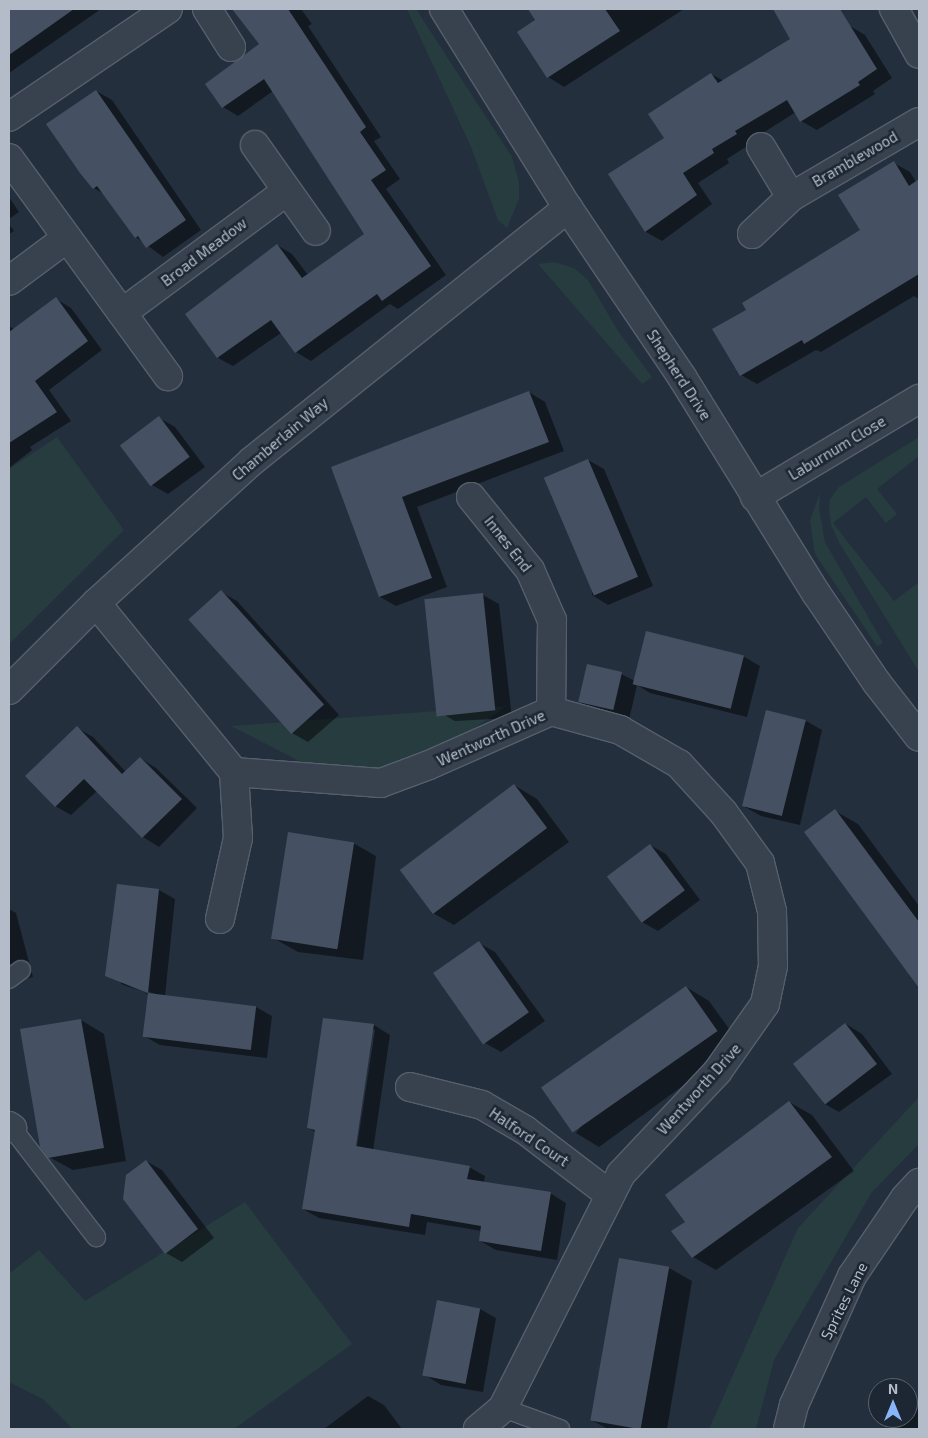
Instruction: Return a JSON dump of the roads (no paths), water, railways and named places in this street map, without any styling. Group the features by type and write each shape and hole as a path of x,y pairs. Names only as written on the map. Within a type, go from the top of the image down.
{"street":[{"path":"9,117 168,9"},
{"path":"207,9 232,46"},
{"name":"Shepherd Drive","path":"444,9 568,208 682,377 816,594 919,737"},
{"path":"894,9 919,54"},
{"name":"Bramblewood","path":"752,234 791,197 919,122"},
{"path":"255,145 316,231"},
{"path":"761,147 791,197"},
{"path":"9,158 168,376"},
{"name":"Broad Meadow","path":"122,313 287,190"},
{"name":"Chamberlain Way","path":"9,690 96,603 252,461 568,208"},
{"path":"9,282 67,238"},
{"name":"Laburnum Close","path":"755,496 919,399"},
{"name":"Innes End","path":"471,497 530,570 552,620 551,711"},
{"path":"96,603 234,772 238,838 220,919"},
{"name":"Wentworth Drive","path":"234,772 381,783 429,765 551,711 620,730 679,764 724,812 760,863 772,911 773,966 765,1004 717,1072 621,1174 503,1408 478,1429"},
{"name":"Halford Court","path":"410,1087 482,1105 524,1130 610,1196"},
{"name":"Sprites Lane","path":"788,1429 794,1405 852,1276 905,1198 919,1183"}],"lane":[{"path":"11,1127 96,1237"},
{"path":"503,1408 560,1429"}]}
